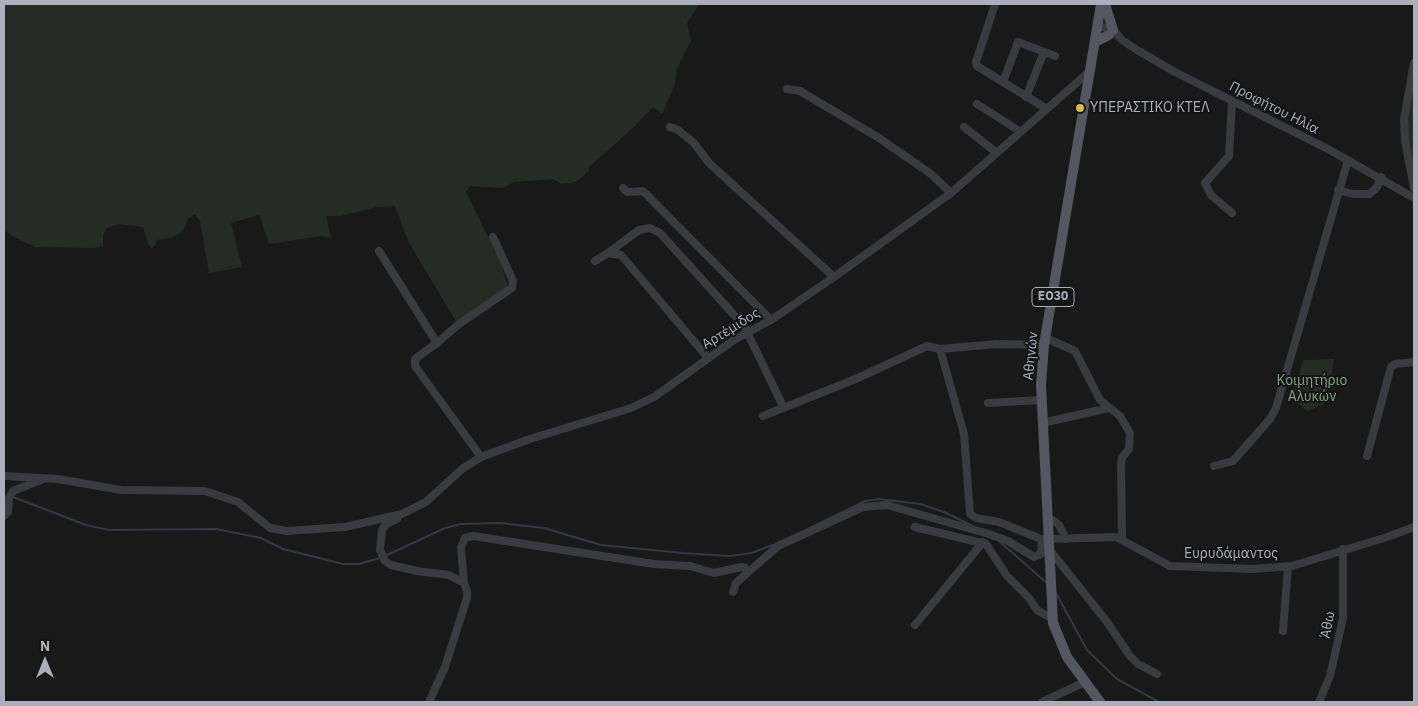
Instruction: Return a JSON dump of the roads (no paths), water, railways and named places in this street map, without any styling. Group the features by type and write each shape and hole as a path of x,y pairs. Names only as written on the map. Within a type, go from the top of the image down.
{"main road":[{"path":"1096,33 1111,33 1103,4"},
{"name":"Αθηνών","path":"1100,702 1067,657 1052,618 1041,400 1045,342 1089,72 1103,4"}],"street":[{"path":"995,4 976,64 979,68 1047,110"},
{"path":"1096,33 1111,33"},
{"name":"Προφήτου Ηλία","path":"1111,33 1173,71 1381,177 1414,198"},
{"path":"1003,82 1018,42 1055,56"},
{"path":"1026,97 1044,52"},
{"path":"1414,63 1404,119 1405,141 1414,188"},
{"name":"Αρτέμιδος","path":"4,476 45,478 121,490 206,491 238,502 263,524 288,532 344,527 381,520 420,506 462,469 481,458 530,439 641,404 708,358 770,320 834,277 951,194 1089,72"},
{"path":"787,89 800,91 879,138 931,174 951,194"},
{"path":"1232,102 1229,156 1205,183 1211,195 1232,213"},
{"path":"977,104 1021,132"},
{"path":"964,126 997,153"},
{"path":"670,127 678,130 693,142 709,163 834,277"},
{"path":"1214,466 1233,461 1270,419 1276,408 1348,160"},
{"path":"1338,190 1353,194 1370,194 1377,187 1381,177"},
{"path":"623,188 630,192 643,191 770,320"},
{"path":"595,261 639,230 654,229 731,311 748,332 784,408"},
{"path":"481,458 414,363 415,360 459,324 512,288 513,281 493,237"},
{"path":"379,251 437,343"},
{"path":"608,253 621,255 708,358"},
{"path":"763,416 858,378 927,346 940,349 1045,342 1075,351 1100,400 1124,421 1130,433 1131,441 1121,464 1122,538 1108,536 1047,542"},
{"path":"940,349 964,434 970,514 976,518 999,522 1047,542 1130,656 1138,664 1157,674"},
{"path":"1367,456 1391,367 1395,364 1414,362"},
{"path":"988,403 1041,400"},
{"path":"1042,423 1109,408"},
{"path":"4,516 8,512 9,498 13,491 45,478"},
{"path":"733,592 736,583 778,546 854,510 874,505 895,507 990,534 1008,541 1034,557 1041,554 1047,542"},
{"path":"420,506 416,511 384,526 380,544 382,556 391,565 416,571 444,573 464,583"},
{"path":"1048,519 1060,525 1066,539"},
{"path":"915,527 983,542 989,547 1007,576 1029,598 1037,610 1052,618"},
{"name":"Ευρυδάμαντος","path":"1122,538 1155,560 1170,566 1254,569 1288,567 1414,527"},
{"path":"429,702 445,667 467,598 464,583 462,547 465,538 473,536 654,564 690,566 714,573 741,567 745,568 748,572"},
{"path":"914,625 983,542"},
{"name":"Άθω","path":"1319,702 1330,676 1343,618 1343,549"},
{"path":"1283,631 1288,567"},
{"path":"1042,702 1086,682"}],"waterway":[{"path":"13,497 86,525 109,530 216,529 261,538 283,549 343,564 359,564 380,558"},
{"path":"816,525 865,501 879,499 920,504 944,512 973,526"},
{"path":"385,556 445,528 461,524 500,523 544,528 601,545 683,553 730,556 751,553 773,545"},
{"path":"999,541 1048,584"},
{"path":"1056,593 1087,650 1117,679 1159,702"}],"place":[{"name":"ΥΠΕΡΑΣΤΙΚΟ ΚΤΕΛ","path":"1080,108"}],"park label":[{"name":"Κοιμητήριο Αλυκών","path":"1312,390"}]}
